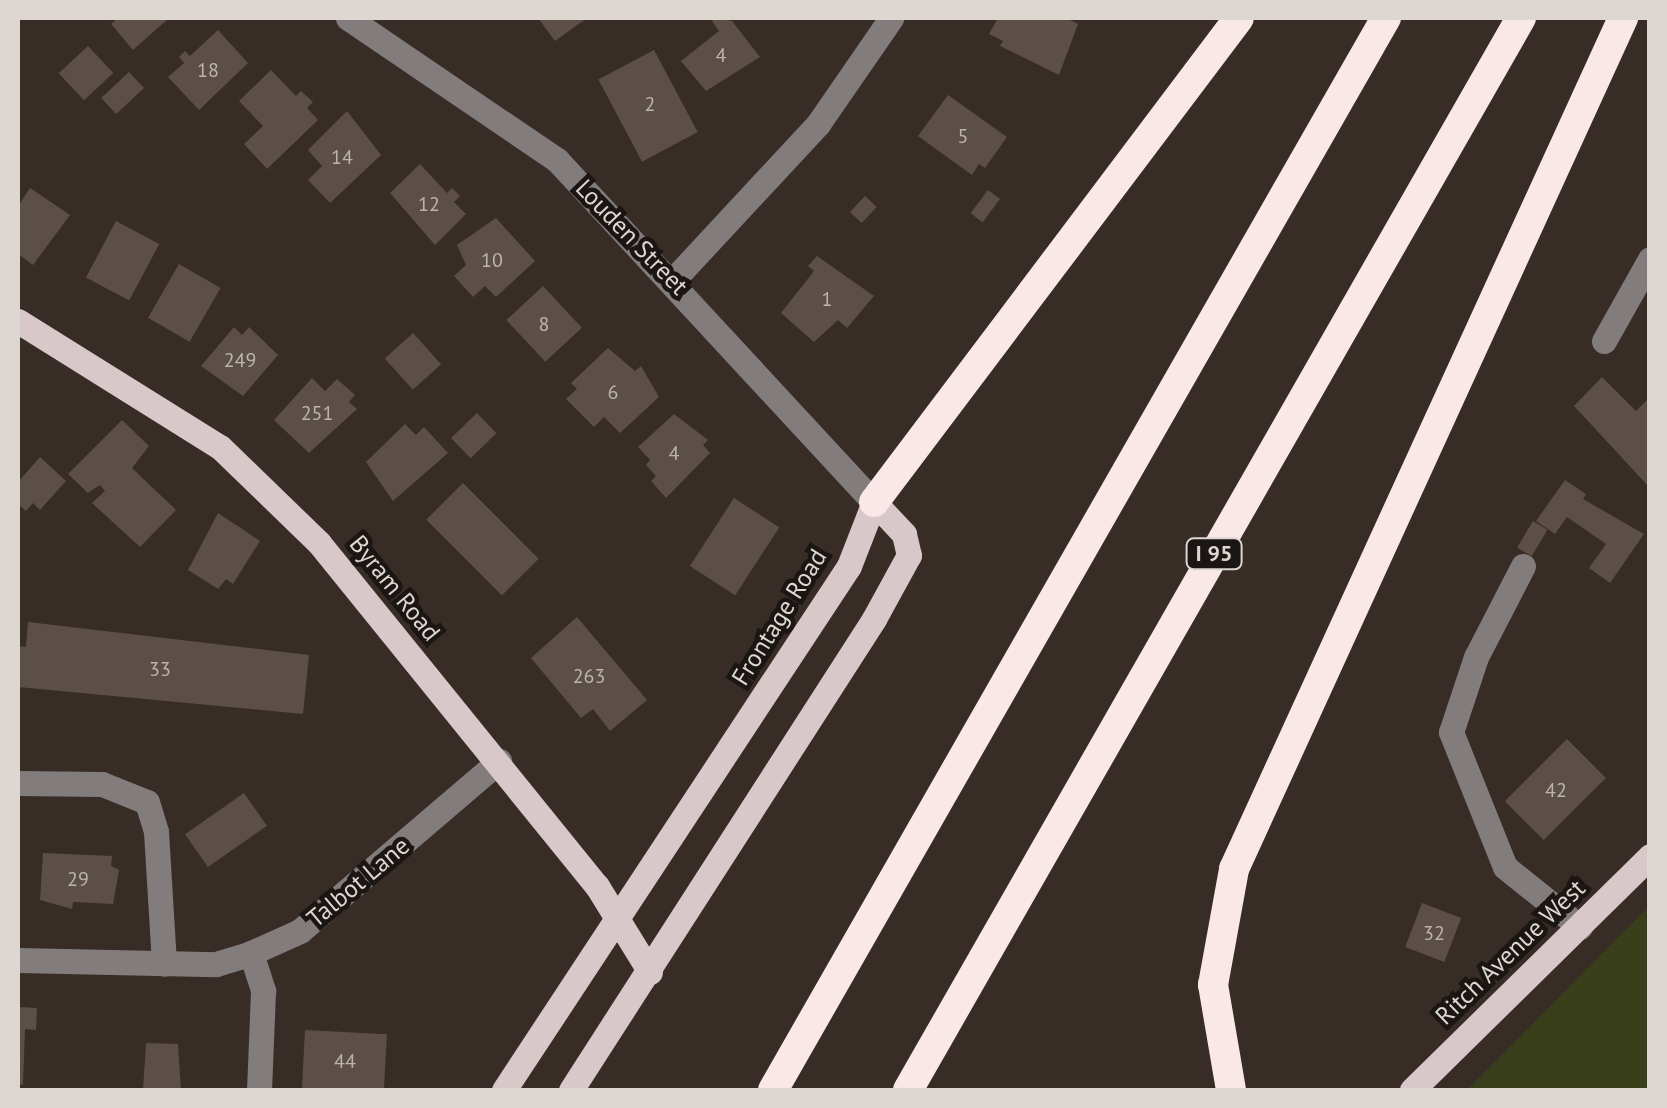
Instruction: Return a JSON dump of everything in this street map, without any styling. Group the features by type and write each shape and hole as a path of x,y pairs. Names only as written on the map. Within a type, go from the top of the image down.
{"highway":[{"path":"874,502 1239,18"},
{"path":"773,1090 1386,18"},
{"name":"I 95","path":"908,1090 1521,18"},
{"path":"1231,1090 1213,986 1234,869 1623,18"}],"main road":[{"name":"Byram Road","path":"18,321 168,411 260,483 319,543 499,762 616,913 650,972"},
{"name":"Frontage Road","path":"504,1090 616,913 848,566 874,502"},
{"path":"571,1090 650,972 908,555 904,534 874,502"},
{"name":"Ritch Avenue West","path":"1412,1090 1650,856"}],"street":[{"name":"Louden Street","path":"348,18 558,160 674,279 874,502"},
{"path":"674,279 818,124 891,18"},
{"path":"1604,340 1650,259"},
{"path":"1523,566 1476,656 1451,732 1505,867 1580,927"},
{"name":"Talbot Lane","path":"18,960 216,964 251,953 300,932 499,762"},
{"path":"18,783 102,784 147,802 156,832 164,964"},
{"path":"251,953 263,991 259,1090"}],"green space":[{"path":"1649,906 1649,1090 1467,1090 1502,1055"}],"building":[{"path":"118,18 169,18 133,50 111,24"},
{"path":"538,18 587,18 555,41"},
{"path":"998,18 1066,18 1078,24 1059,75 1000,46 1003,41 989,34"},
{"path":"712,21 732,21 760,57 706,91 681,61 719,31"},
{"path":"218,30 248,63 199,110 168,77 184,63 179,57 185,51 190,56"},
{"path":"88,46 113,73 84,100 59,73"},
{"path":"654,50 698,132 642,162 598,80"},
{"path":"271,70 296,96 301,91 313,102 307,108 318,120 267,169 244,144 263,126 239,101"},
{"path":"129,72 144,88 116,114 101,98"},
{"path":"948,95 1007,137 985,168 979,164 972,175 918,136"},
{"path":"347,111 381,155 330,203 308,180 322,166 308,150"},
{"path":"420,164 447,193 452,188 460,196 454,202 466,214 435,245 390,193"},
{"path":"30,188 70,215 33,265 18,254 18,206"},
{"path":"988,190 1000,199 983,222 971,213"},
{"path":"865,196 877,207 862,223 850,212"},
{"path":"496,218 535,261 496,297 485,286 473,297 454,276 466,265 457,245"},
{"path":"116,221 159,244 129,301 86,278"},
{"path":"817,256 874,296 847,328 838,320 814,342 781,313 814,271 808,266"},
{"path":"179,264 221,288 190,342 148,318"},
{"path":"543,286 582,328 545,362 506,320"},
{"path":"234,327 242,335 249,327 278,355 243,396 201,366"},
{"path":"413,333 441,364 413,390 385,358"},
{"path":"608,348 635,371 641,366 659,397 620,433 604,417 594,427 566,399 577,389 571,383"},
{"path":"1602,377 1636,411 1650,397 1650,488 1574,406"},
{"path":"312,378 325,391 337,379 355,395 349,402 357,409 309,453 274,420"},
{"path":"477,413 496,433 471,458 451,438"},
{"path":"674,414 708,440 703,445 710,453 666,498 651,481 656,476 646,465 650,460 638,447"},
{"path":"122,420 149,446 132,468 176,510 140,547 92,503 105,491 100,485 88,493 68,474"},
{"path":"405,424 416,435 424,427 448,453 393,501 366,462"},
{"path":"40,457 66,481 40,510 33,503 26,511 18,504 18,482"},
{"path":"1565,480 1586,494 1583,499 1644,534 1610,583 1589,568 1606,544 1567,517 1555,534 1536,521"},
{"path":"463,483 539,559 502,595 426,520"},
{"path":"734,498 779,527 735,595 690,566"},
{"path":"218,513 260,541 233,584 226,579 218,589 188,570"},
{"path":"1533,521 1548,530 1532,556 1517,548"},
{"path":"577,617 647,700 610,731 593,709 581,718 531,658"},
{"path":"28,622 309,655 303,714 18,687 18,646 26,647"},
{"path":"1567,739 1606,778 1544,840 1505,801"},
{"path":"244,793 267,826 208,867 185,834"},
{"path":"43,853 112,856 111,866 119,870 113,904 73,902 72,909 40,900"},
{"path":"1422,903 1461,918 1444,962 1405,947"},
{"path":"18,1007 37,1008 36,1030 25,1029 23,1085 18,1084"},
{"path":"305,1030 387,1034 384,1090 302,1088"},
{"path":"146,1043 178,1044 181,1090 143,1090"}]}
